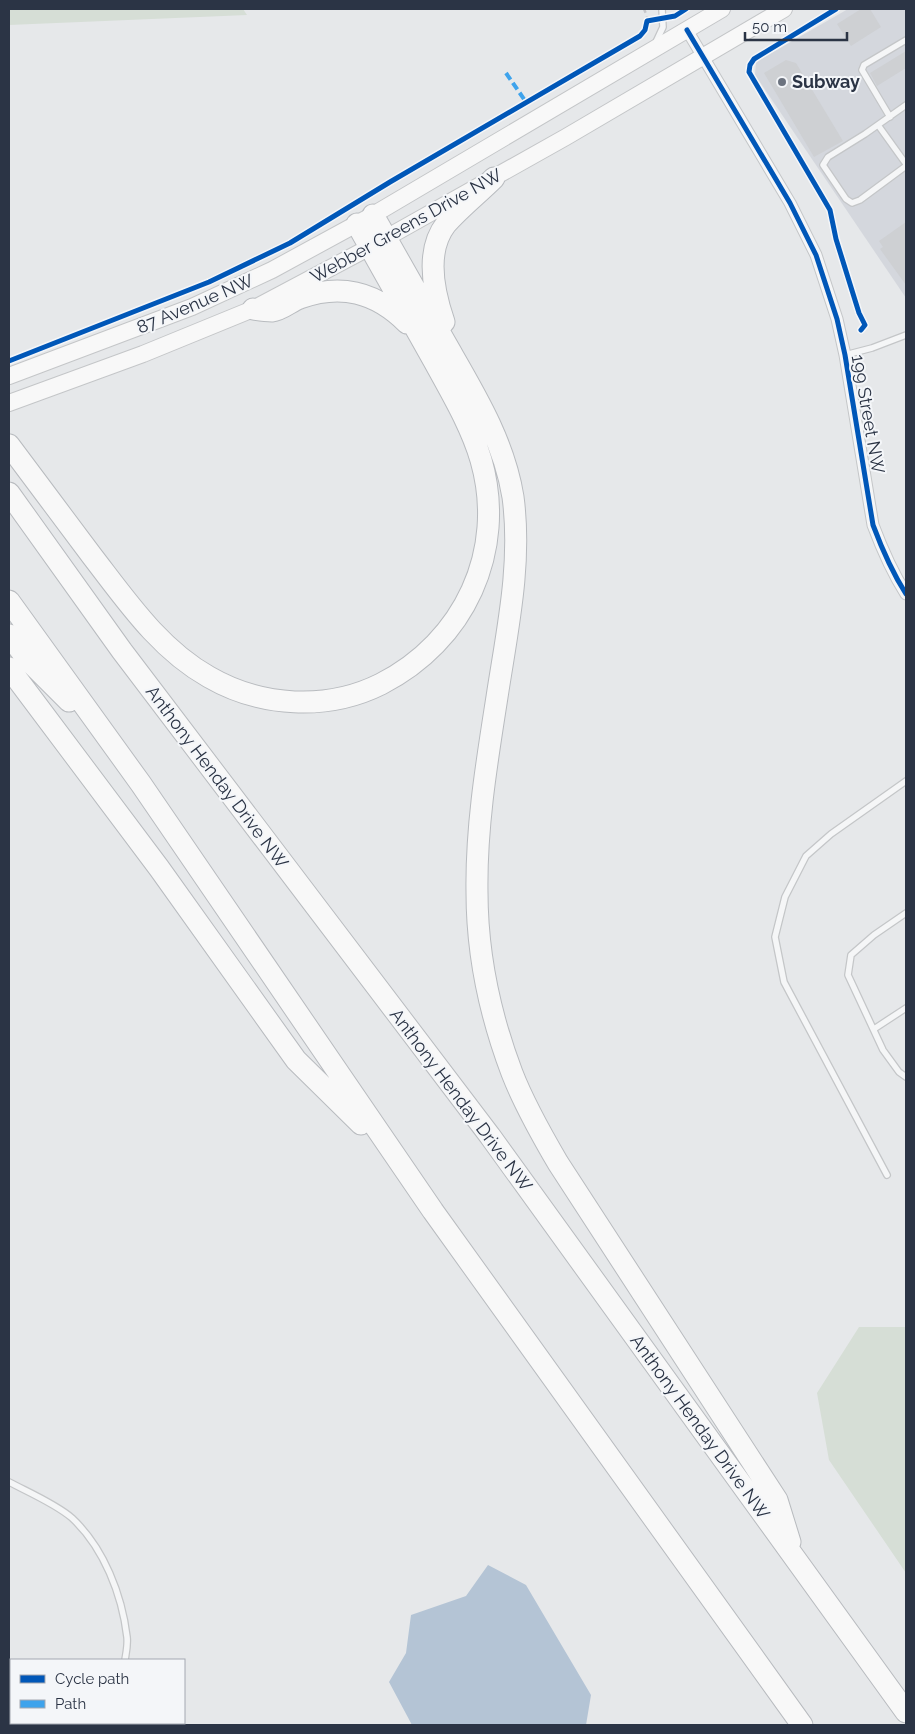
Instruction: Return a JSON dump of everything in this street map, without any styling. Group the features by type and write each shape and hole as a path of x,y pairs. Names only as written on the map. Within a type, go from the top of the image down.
{"highway":[{"path":"460,367 437,298 433,276 435,253 445,225 494,178"},
{"path":"365,220 460,367 487,417 501,451 509,480 515,522 515,570 486,767 477,859 480,943 493,1012 514,1076 546,1142 573,1188 778,1500 795,1559"},
{"path":"9,446 125,600 154,633 207,677 245,694 265,699 310,702 332,700 352,695 394,677 419,660 443,637 455,622 475,584 486,546 488,528 487,494 480,460 458,406 422,340 378,242"},
{"path":"253,309 274,311 299,299 322,292 352,292 384,303 405,321 422,340"},
{"name":"Anthony Henday Drive NW","path":"9,493 128,658 490,1136 906,1712"},
{"path":"9,601 116,749 394,1157 802,1725"},
{"path":"9,635 27,660 116,749"},
{"path":"9,668 159,868 296,1060 394,1157"}],"main road":[{"name":"Webber Greens Drive NW","path":"365,220 722,9"},
{"name":"Webber Greens Drive NW","path":"9,403 143,354 253,309 494,178 784,9"},
{"name":"87 Avenue NW","path":"14,374 192,307 264,274 365,220"}],"street":[{"name":"199 Street NW","path":"686,30 805,230 827,286 844,355 873,524 887,561 906,594"}],"lane":[{"path":"653,49 663,27 662,9"},
{"path":"890,117 862,72 862,67 906,40"},
{"path":"878,126 906,165 860,200 849,202 824,168 823,162 906,105"},
{"path":"844,355 872,348 906,334"},
{"path":"887,1175 784,982 775,938 785,898 806,856 831,834 906,781"},
{"path":"906,913 874,935 850,955 848,975 883,1050 899,1072 906,1077"},
{"path":"874,1030 906,1008"},
{"path":"9,1482 70,1517 89,1537 111,1575 123,1613 127,1639 125,1659"}],"path":[{"path":"644,9 647,20"}],"shaded area":[{"path":"9,9 243,9 247,15 9,25"},
{"path":"848,9 906,9 906,298 755,75 756,62"},
{"path":"859,1327 906,1327 906,1573 829,1460 817,1393"}],"water":[{"path":"488,1565 526,1585 591,1695 586,1725 412,1725 389,1682 406,1653 411,1615 466,1596"}],"building":[{"path":"861,9 870,9 881,27 851,46 837,24"},
{"path":"906,51 906,68 877,86 870,73"},
{"path":"786,60 796,63 843,141 814,157 764,73"},
{"path":"906,222 906,285 880,249 883,247 879,241"}],"marked path":[{"path":"506,73 526,102"}],"cycle path":[{"path":"9,361 209,282 290,243 390,182 640,36 645,30 647,21 675,16 686,9"},
{"path":"836,9 754,59 750,65 749,72 830,210 836,239 859,313 865,325 861,330"},
{"path":"687,30 790,203 816,255 837,319 845,355 873,525 896,577 906,594"}],"place":[{"name":"Subway","path":"782,82"}]}
